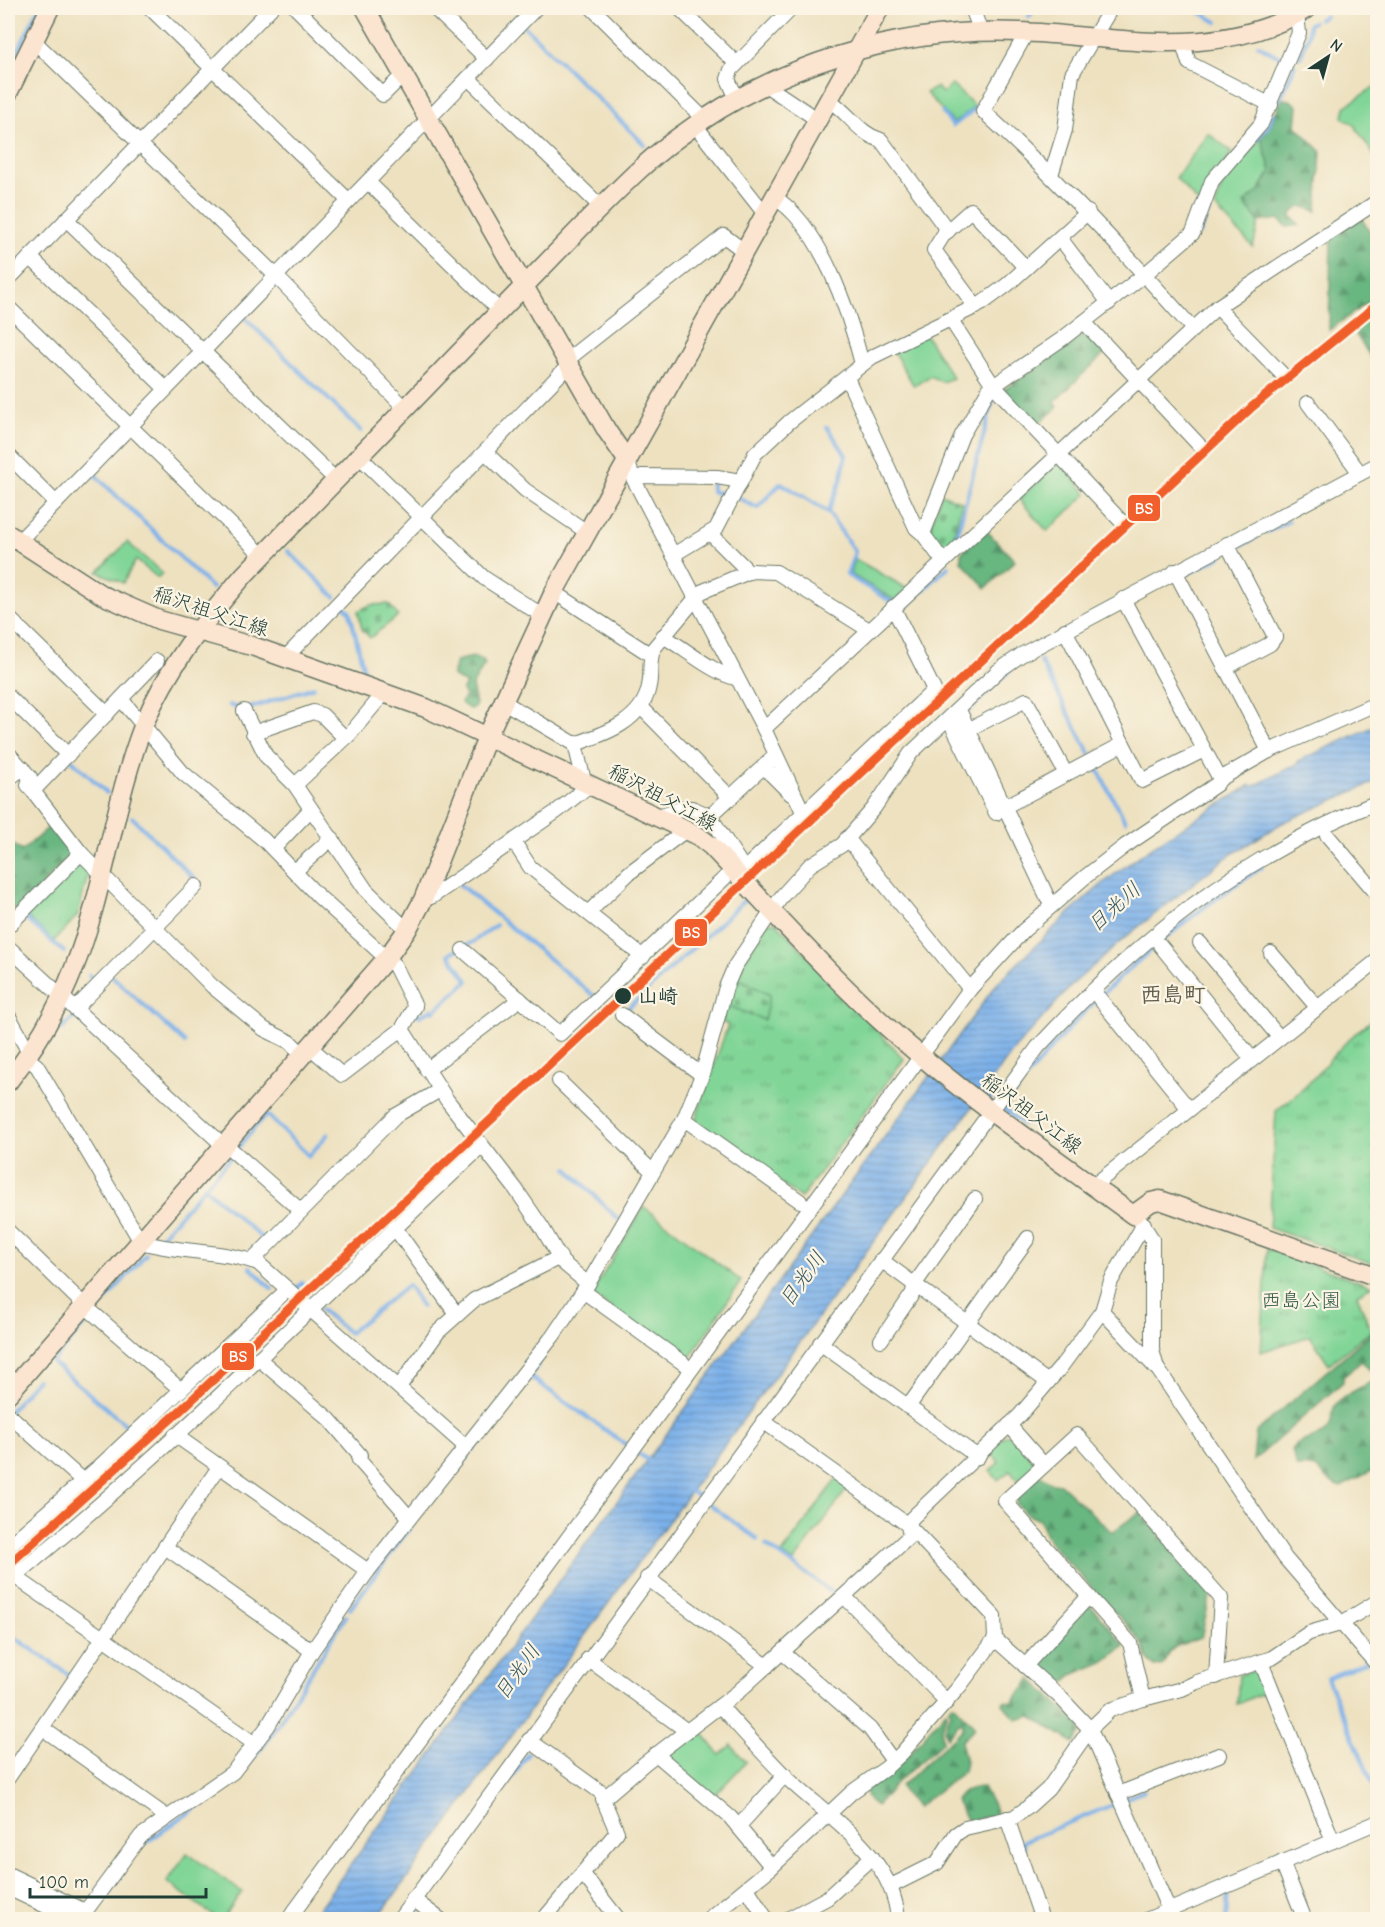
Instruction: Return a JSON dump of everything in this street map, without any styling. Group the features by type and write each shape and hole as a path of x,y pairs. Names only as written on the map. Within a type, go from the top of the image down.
{"street":[{"path":"8,93 50,8"},
{"path":"150,8 349,201"},
{"path":"8,280 271,8"},
{"path":"296,8 383,95 404,75"},
{"path":"365,8 607,431 627,460 634,480 764,729 804,814"},
{"path":"434,8 487,59"},
{"path":"11,543 56,503 536,8"},
{"path":"592,8 699,122 765,214"},
{"path":"679,8 737,64"},
{"path":"737,99 728,79 737,64 792,8"},
{"path":"10,1386 141,1242 386,959 407,930 423,900 502,701 554,592 880,8"},
{"path":"972,8 981,32"},
{"path":"1052,175 1065,130 1072,74 1110,8"},
{"path":"8,1082 61,996 87,930 123,789 144,724 171,672 198,630 262,556 641,168 699,122 764,84 801,68 904,39 981,32 1026,32 1183,44 1235,36 1304,9"},
{"path":"923,534 962,435 993,385 1109,303 1192,232 1212,181 1262,124 1299,33 1304,9"},
{"path":"1026,32 983,111 1088,212 1193,329"},
{"path":"34,41 405,408"},
{"path":"1183,44 1189,63 1271,105"},
{"path":"468,78 601,207"},
{"path":"764,84 818,120"},
{"path":"829,100 841,107 870,138 880,140 948,231"},
{"path":"368,182 500,311"},
{"path":"774,197 789,207 825,261 851,322 862,364"},
{"path":"764,729 1218,307 1377,201"},
{"path":"976,307 933,250 948,231 971,210 1026,268"},
{"path":"673,555 711,534 724,516 755,454 820,397 862,364 897,344 976,307 1026,268 1088,212"},
{"path":"66,219 336,480"},
{"path":"285,658 568,363 723,236 744,251"},
{"path":"1060,237 1109,303"},
{"path":"30,257 166,389"},
{"path":"8,307 262,556"},
{"path":"1218,307 1282,374"},
{"path":"951,320 993,385 1121,521"},
{"path":"1084,322 1200,446"},
{"path":"847,378 916,528 943,561"},
{"path":"1308,403 1360,473"},
{"path":"485,452 525,490 587,532"},
{"path":"8,455 56,503"},
{"path":"358,456 484,578 543,616"},
{"path":"80,1917 141,1836 232,1772 255,1744 312,1651 368,1571 553,1336 586,1288 684,1119 702,1075 730,976 771,910 802,872 848,838 874,808 911,753 998,672 1065,630 1377,465"},
{"path":"634,480 642,476 717,477 741,481"},
{"path":"711,534 749,572"},
{"name":"稲沢祖父江線","path":"11,543 102,595 159,620 285,658 384,693 488,735 686,830 711,846 739,871 771,910 862,1004 920,1056 1139,1219"},
{"path":"1225,668 1270,644 1275,637 1227,544"},
{"path":"1175,571 1269,751"},
{"path":"575,744 608,733 642,708 649,688 651,655 663,636 695,599 708,588 749,572 776,572 869,630"},
{"path":"554,592 651,655"},
{"path":"1124,599 1220,779"},
{"path":"463,950 560,1034 804,814 934,690 893,607"},
{"path":"8,617 107,714"},
{"path":"1065,630 1142,781 1204,750"},
{"path":"663,636 691,652 723,676 736,678"},
{"path":"33,791 157,661"},
{"path":"295,785 345,738 384,693"},
{"path":"8,696 68,755"},
{"path":"8,753 30,777 28,785 81,853 212,986 264,1029 307,1051 342,1075 402,1029 415,1006 395,966 273,849 183,773 160,749 144,724 121,699"},
{"path":"968,730 1026,700 1066,774"},
{"path":"423,900 433,896 514,842 588,783 575,744 502,701"},
{"path":"288,1920 970,989 1023,931 1051,905 1125,846 1217,784 1220,779 1269,751 1377,704"},
{"path":"642,708 730,798"},
{"path":"244,711 253,733 267,756 295,785 366,890 407,930"},
{"path":"253,733 313,712 322,715 345,738"},
{"path":"954,714 968,730 1001,810"},
{"path":"954,714 1001,810 1006,812 1051,905"},
{"path":"1001,810 1123,744"},
{"path":"710,816 765,768 776,755"},
{"path":"8,779 23,768"},
{"path":"765,768 798,801"},
{"path":"658,816 683,808 693,808 710,816 739,871"},
{"path":"273,849 311,809"},
{"path":"399,1920 989,1109 1038,1047 1085,996 1169,923 1248,865 1283,844 1376,812"},
{"path":"588,913 629,873 686,830"},
{"path":"1327,835 1377,895"},
{"path":"295,871 332,838"},
{"path":"848,838 970,989"},
{"path":"514,842 530,867 643,957"},
{"path":"8,927 81,853"},
{"path":"75,1009 196,885"},
{"path":"1200,944 1279,1037"},
{"path":"1160,945 1252,1059"},
{"path":"8,947 225,1145 302,1211"},
{"path":"1271,953 1317,1007"},
{"path":"1093,1185 1377,960"},
{"path":"1099,998 1189,1109"},
{"path":"427,1070 520,999"},
{"path":"8,1015 27,1054 37,1066 141,1242 164,1249 258,1263 466,1447"},
{"path":"621,1015 702,1075"},
{"path":"402,1029 440,1090 520,1197 560,1257 586,1288 683,1363"},
{"path":"559,1081 653,1172"},
{"path":"252,1261 395,1116 440,1090"},
{"path":"684,1119 800,1201"},
{"path":"255,1744 103,1638 11,1579 175,1435 481,1147"},
{"path":"881,1340 913,1293 914,1285 975,1199"},
{"path":"543,1920 617,1832 604,1807 603,1799 656,1754 720,1706 845,1597 910,1536 908,1525 912,1518 978,1457 1048,1382 1102,1311 1112,1281 1139,1219 1150,1202 1160,1200 1377,1277"},
{"path":"1139,1219 1152,1239 1152,1350 1157,1368"},
{"path":"395,1227 458,1315"},
{"path":"8,1231 84,1306 181,1390"},
{"path":"908,1407 1028,1238"},
{"path":"399,1387 438,1332 474,1300 560,1257"},
{"path":"881,1260 1048,1382"},
{"path":"8,1546 83,1480 287,1290"},
{"path":"1102,1311 1157,1368 1285,1558 1377,1666"},
{"path":"820,1343 978,1457"},
{"path":"258,1358 329,1419 360,1455 359,1460 409,1517"},
{"path":"8,1414 83,1480"},
{"path":"708,1920 772,1868 799,1839 828,1816 852,1792 893,1761 946,1702 995,1639 994,1616 908,1525 763,1421"},
{"path":"1009,1425 1044,1465"},
{"path":"175,1435 368,1571"},
{"path":"1143,1699 1130,1643 1005,1501 1077,1435 1221,1598 1216,1677"},
{"path":"8,1778 13,1757 42,1728 219,1467"},
{"path":"165,1547 312,1651"},
{"path":"647,1578 767,1666"},
{"path":"1025,1666 1089,1596"},
{"path":"845,1597 946,1702"},
{"path":"891,1886 937,1863 956,1834 965,1828 1014,1817 1027,1808 1048,1789 1090,1730 1110,1710 1261,1662 1309,1633 1340,1624 1377,1601"},
{"path":"995,1639 1068,1705 1090,1730 1169,1910"},
{"path":"782,1652 870,1729 893,1761"},
{"path":"588,1659 687,1731"},
{"path":"1261,1662 1333,1841"},
{"path":"720,1706 784,1775 859,1841 891,1886 898,1920"},
{"path":"42,1728 167,1817"},
{"path":"529,1740 606,1796"},
{"path":"656,1754 738,1827 772,1868"},
{"path":"1118,1794 1219,1755"},
{"path":"738,1827 784,1775"},
{"path":"1008,1818 1042,1920"},
{"path":"1146,1920 1377,1822"},
{"path":"786,1920 827,1898 872,1857"},
{"path":"1282,1862 1305,1920"},
{"path":"583,1874 619,1920"},
{"path":"8,1875 80,1917"},
{"path":"8,1888 80,1917"},
{"path":"747,1888 767,1920"},
{"path":"414,1899 441,1920"}],"green space":[{"path":"952,85 975,106 954,123 926,93 937,87 942,93"},
{"path":"1377,85 1377,160 1354,125 1343,117 1345,107"},
{"path":"1282,99 1290,100 1298,106 1296,126 1321,151 1317,211 1301,206 1290,215 1300,225 1287,227 1278,219 1259,222 1244,203 1259,191 1271,171 1261,138 1269,128"},
{"path":"1208,133 1232,152 1199,204 1176,178"},
{"path":"1261,138 1271,171 1259,191 1244,203 1259,222 1253,247 1215,207 1222,186"},
{"path":"1361,218 1377,243 1377,296 1329,330 1331,237"},
{"path":"1377,311 1377,367 1353,330"},
{"path":"1089,331 1107,351 1054,402 1058,407 1035,427 1002,391"},
{"path":"925,334 953,378 942,382 930,376 914,386 893,351"},
{"path":"1060,461 1087,494 1047,531 1019,499"},
{"path":"941,494 962,502 951,548 947,548 930,537 929,531"},
{"path":"986,530 1015,561 986,588 961,561 961,553"},
{"path":"127,542 162,573 158,578 136,560 123,583 98,572"},
{"path":"855,559 908,589 896,601 850,574"},
{"path":"389,604 398,616 370,638 362,629 358,611 370,605"},
{"path":"473,657 483,660 485,664 472,686 476,704 474,708 469,709 461,703 465,695 462,691 466,684 452,676 456,661"},
{"path":"51,825 73,852 18,911 8,905 8,841 22,851"},
{"path":"81,858 90,866 78,915 54,941 24,914"},
{"path":"776,922 904,1059 801,1198 695,1121 728,1025 722,1022 726,1005 764,1020 770,995 735,977 767,923"},
{"path":"735,977 770,995 764,1020 726,1005"},
{"path":"1377,1017 1377,1265 1269,1228 1276,1111 1309,1083 1349,1039"},
{"path":"644,1207 741,1281 687,1362 591,1294"},
{"name":"西島公園","path":"1267,1249 1372,1286 1357,1294 1371,1331 1329,1364 1310,1336 1261,1352"},
{"path":"1377,1328 1377,1378 1362,1361 1343,1377 1343,1382 1253,1461 1256,1432"},
{"path":"1371,1382 1377,1382 1377,1468 1341,1487 1329,1481 1318,1470 1306,1466 1297,1467 1292,1450 1300,1442 1324,1433 1330,1426 1337,1403"},
{"path":"1005,1435 1012,1435 1033,1460 1033,1467 1018,1481 1010,1471 998,1480 990,1471 999,1462 989,1451"},
{"path":"1040,1475 1052,1483 1060,1484 1112,1532 1140,1512 1211,1592 1201,1638 1177,1646 1169,1652 1163,1665 1155,1667 1148,1660 1143,1645 1130,1628 1050,1543 1039,1520 1025,1513 1017,1504 1017,1497"},
{"path":"838,1477 850,1485 794,1562 782,1554"},
{"path":"1085,1606 1092,1607 1125,1646 1103,1662 1072,1675 1058,1689 1036,1668 1036,1662"},
{"path":"1253,1671 1260,1674 1267,1691 1237,1704 1239,1675"},
{"path":"1031,1679 1079,1724 1081,1733 1074,1743 1031,1716 1017,1720 1003,1704 1004,1701 1012,1702"},
{"path":"953,1704 975,1727 961,1742 966,1762 964,1771 917,1807 904,1793 901,1786 963,1729 963,1723 959,1723 947,1738 944,1728 951,1713 949,1708"},
{"path":"946,1711 947,1715 941,1727 943,1742 897,1782 876,1806 867,1797 865,1790 901,1763"},
{"path":"699,1729 720,1755 731,1745 746,1762 714,1796 668,1758 669,1751"},
{"path":"983,1787 996,1811 994,1816 967,1821 956,1801 967,1790"},
{"path":"187,1853 242,1892 222,1919 218,1919 167,1882"}],"water":[{"name":"日光川","path":"1377,725 1377,781 1282,823 1227,857 1127,936 1073,984 1014,1050 377,1919 310,1920 996,985 1092,893 1159,843 1251,785 1252,787 1299,763 1298,761"}],"waterway":[{"path":"8,71 39,8"},
{"path":"1029,17 1034,8"},
{"path":"1192,8 1217,22"},
{"path":"1319,19 1325,16"},
{"path":"1300,58 1308,36 1309,24 1313,22"},
{"path":"524,26 645,145"},
{"path":"1258,45 1283,59"},
{"path":"1280,99 1295,65"},
{"path":"942,112 953,126 981,104"},
{"path":"1257,139 1268,127 1273,114"},
{"path":"1199,234 1210,207"},
{"path":"243,316 361,431"},
{"path":"955,542 994,396"},
{"path":"827,427 846,455 841,480 828,512 855,552 847,575 892,602"},
{"path":"92,472 212,588"},
{"path":"712,481 712,492 730,494"},
{"path":"737,497 757,508 781,483 828,512"},
{"path":"1267,532 1289,521"},
{"path":"1240,546 1257,537"},
{"path":"288,551 335,597"},
{"path":"1189,573 1221,556"},
{"path":"920,645 902,610 949,566"},
{"path":"342,604 350,612 366,680"},
{"path":"923,651 941,687"},
{"path":"1040,660 1090,754"},
{"path":"968,711 1010,670"},
{"path":"229,705 244,710 314,687"},
{"path":"72,760 107,793"},
{"path":"1096,766 1125,821"},
{"path":"132,817 196,880"},
{"path":"1023,1124 1003,1108 1059,1039 1122,976 1155,947 1225,892 1262,867"},
{"path":"460,885 594,996"},
{"path":"626,1013 624,1012 749,896"},
{"path":"24,917 64,952"},
{"path":"417,1013 420,1016 432,1009 434,1011 468,981 449,954 473,942 496,925"},
{"path":"89,975 96,982"},
{"path":"113,977 185,1043"},
{"path":"62,1029 75,1016"},
{"path":"977,1088 991,1099"},
{"path":"237,1149 266,1114 309,1156 328,1134"},
{"path":"942,1189 990,1125"},
{"path":"158,1240 232,1156"},
{"path":"567,1168 618,1219"},
{"path":"204,1187 264,1240 251,1252"},
{"path":"98,1309 146,1254"},
{"path":"250,1267 272,1289"},
{"path":"296,1289 302,1283 305,1288"},
{"path":"320,1309 349,1333 408,1285 422,1307"},
{"path":"89,1319 52,1362 132,1430"},
{"path":"473,1450 538,1365"},
{"path":"530,1377 625,1444"},
{"path":"10,1411 37,1379"},
{"path":"639,1454 651,1462"},
{"path":"435,1497 468,1456"},
{"path":"686,1488 698,1496"},
{"path":"709,1504 757,1539"},
{"path":"350,1609 409,1529"},
{"path":"766,1545 837,1596"},
{"path":"240,1775 274,1731 346,1616"},
{"path":"8,1633 71,1676 69,1679"},
{"path":"1366,1662 1327,1678 1378,1796"},
{"path":"425,1901 528,1754"},
{"path":"141,1846 234,1781"},
{"path":"1127,1798 1144,1791"},
{"path":"1024,1847 1022,1842 1117,1803"},
{"path":"92,1915 123,1872"},
{"path":"1226,1920 1228,1891"},
{"path":"411,1920 420,1908"}],"transit line":[{"name":"BS","path":"8,1565 182,1409 1252,407 1378,304"}],"place":[{"name":"山崎","path":"623,996"}],"district":[{"name":"西島町","path":"1173,994"}]}
